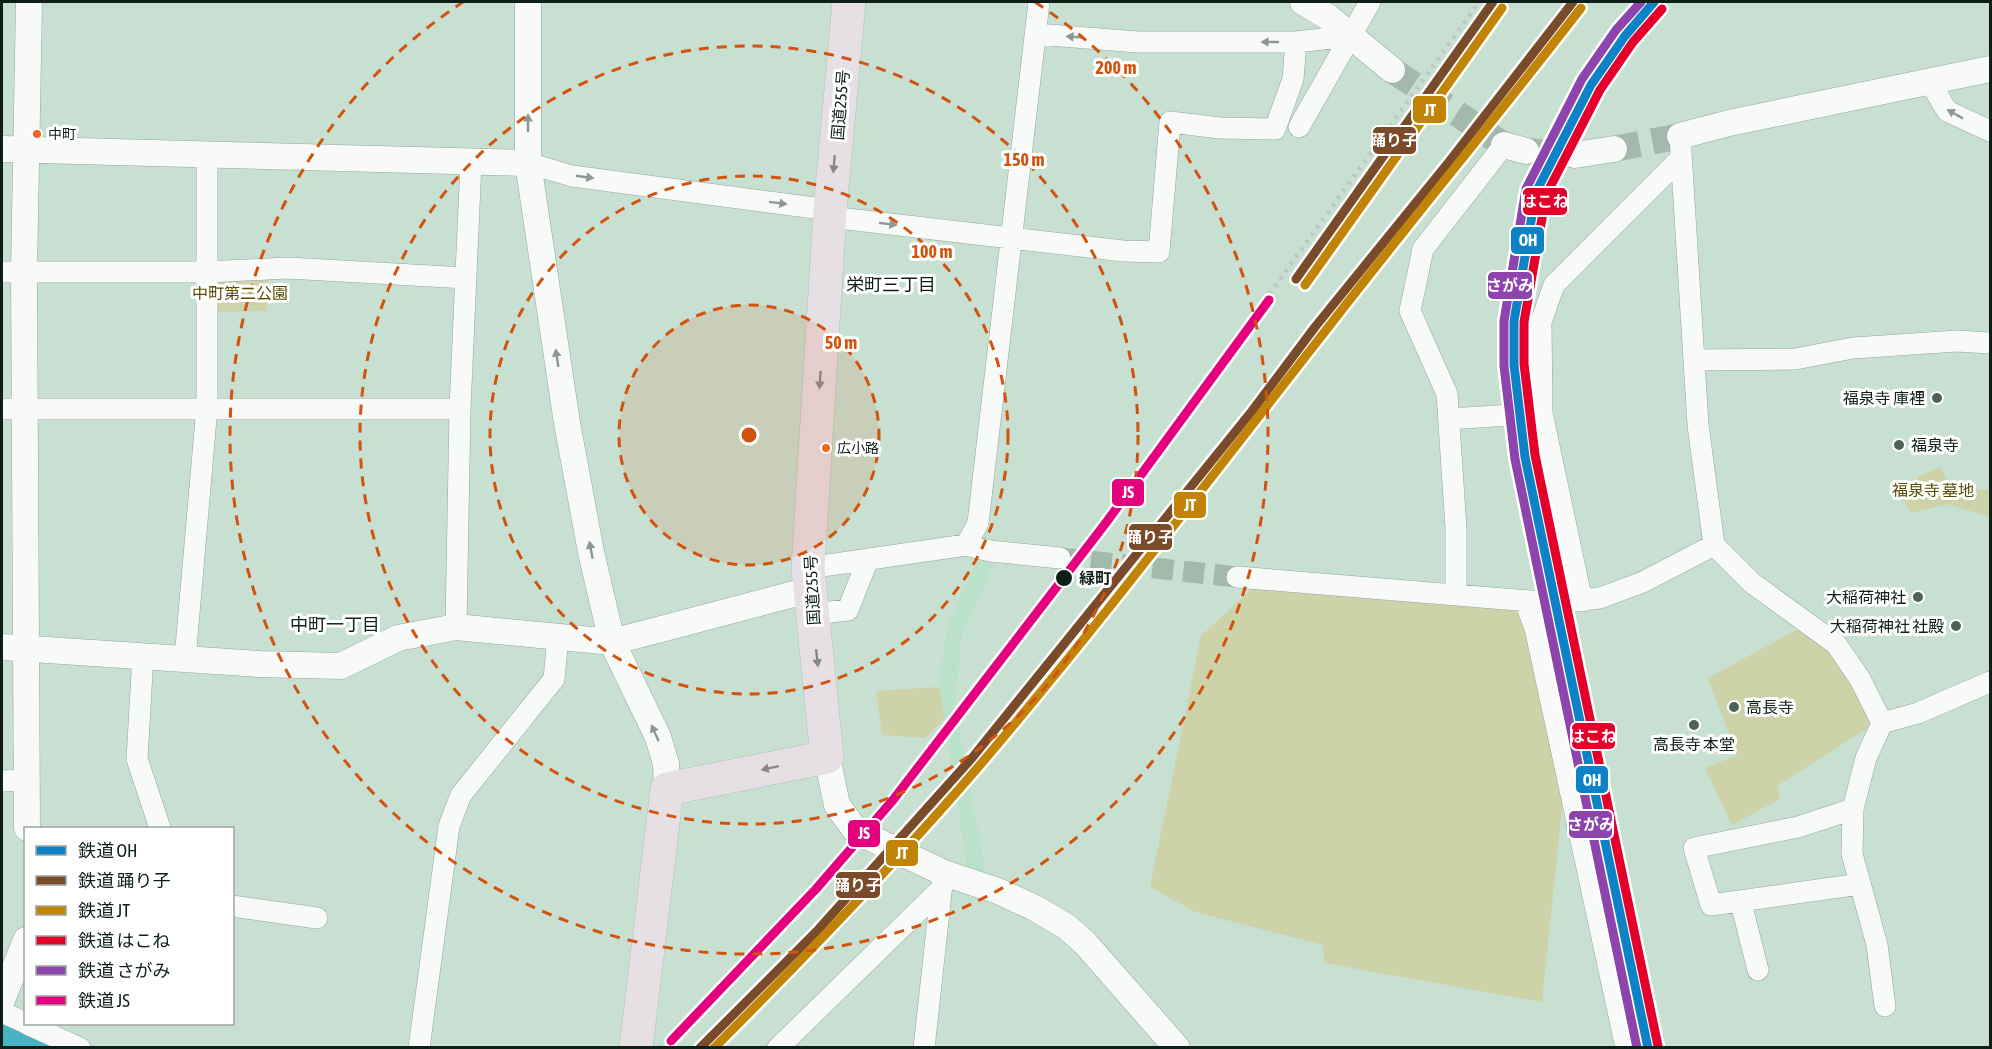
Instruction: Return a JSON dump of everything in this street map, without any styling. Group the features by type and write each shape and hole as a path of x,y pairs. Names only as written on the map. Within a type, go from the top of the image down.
{"highway":[{"name":"国道255号","path":"827,757 810,591 830,214 849,2"},
{"path":"636,1047 667,789 827,757"}],"street":[{"path":"27,827 14,781 13,272 27,150 29,2"},
{"path":"528,2 528,163 567,423 591,552 612,642 658,737 666,764 667,789"},
{"path":"966,545 978,523 1039,2"},
{"path":"1303,2 1328,17 1392,70"},
{"path":"1299,127 1329,79 1349,36 1370,2"},
{"path":"1036,34 1138,42 1296,42 1349,36"},
{"path":"2,149 528,163 572,176 830,214 1013,239 1123,251 1160,252 1170,122 1220,128 1275,129 1293,80 1296,42"},
{"path":"1582,601 1542,413 1541,322 1554,285 1680,148 1729,123 1931,84 1990,69"},
{"path":"1931,84 1947,111 1990,131"},
{"path":"1456,593 1456,528 1447,394 1410,311 1423,249 1515,148"},
{"path":"1680,148 1688,236 1698,425 1714,545 1752,583 1836,644 1860,679 1882,723"},
{"path":"1575,155 1614,149"},
{"path":"185,659 207,407 207,154"},
{"path":"456,627 460,410 471,162"},
{"path":"13,272 207,272 288,268 466,278"},
{"path":"1694,360 1795,359 1853,348 1958,341 1990,343"},
{"path":"13,409 207,407 460,410"},
{"path":"1449,419 1542,413"},
{"path":"14,648 341,666 398,638 456,627 612,642 810,591 868,559 966,545 990,551 1060,558"},
{"path":"1237,577 1456,593 1525,601 1582,601 1600,598 1643,582 1714,545"},
{"path":"810,591 848,610 868,559"},
{"path":"1525,601 1535,628 1626,1047"},
{"path":"419,1047 449,826 461,795 554,679 558,637"},
{"path":"143,655 137,759 160,827"},
{"path":"1885,1006 1877,945 1852,854 1852,809 1866,758 1882,723 1918,713 1990,682"},
{"path":"827,757 837,805 856,831 943,880 998,891 1067,927 1085,943 1177,1047"},
{"path":"1852,809 1798,827 1694,848 1711,905 1741,903 1860,884"},
{"path":"778,1047 943,880"},
{"path":"924,1047 943,880"},
{"path":"1741,903 1758,970"},
{"path":"234,906 317,918"},
{"path":"2,1000 24,945"},
{"path":"2,1012 24,1022"},
{"path":"30,1025 80,1047"}],"shaded area":[{"path":"979,557 993,566 962,634 955,707 987,879 968,873 940,687 938,687 948,625"}],"green space":[{"name":"中町第二公園","path":"268,274 267,311 213,312 212,276"},
{"name":"福泉寺 墓地","path":"1941,467 1951,488 1990,490 1990,517 1947,504 1911,513 1895,487"},
{"path":"1256,585 1519,607 1563,798 1542,1002 1324,963 1323,945 1195,912 1150,887 1201,636"},
{"path":"1800,628 1828,647 1851,679 1871,726 1777,786 1780,799 1732,825 1705,768 1737,755 1708,678"},
{"path":"940,687 944,719 925,738 882,735 876,691"}],"waterway":[{"path":"2,1029 39,1048"}],"tunnel":[{"path":"1392,70 1504,145"},
{"path":"1614,149 1680,136"},
{"path":"1526,151 1575,155"},
{"path":"1060,558 1237,577"}],"railway":[{"path":"659,1048 895,799 971,702 1139,476 1479,2"},
{"path":"713,1048 888,869 1151,553 1586,2"}],"rail line":[{"name":"踊り子","path":"1296,279 1493,2"},
{"name":"踊り子","path":"700,1048 816,932 972,758 1252,411 1315,327 1448,163 1573,2"},
{"name":"さがみ","path":"1637,1048 1515,459 1504,366 1504,321 1526,189 1582,79 1616,30 1641,2"},
{"name":"OH","path":"1648,1048 1525,457 1514,365 1514,321 1536,192 1591,85 1625,36 1654,2"},
{"name":"JT","path":"1305,285 1502,8"},
{"name":"JT","path":"714,1048 883,873 980,765 1111,605 1581,8"},
{"name":"はこね","path":"1658,1046 1535,455 1524,364 1524,322 1546,195 1600,90 1633,42 1662,9"},
{"name":"JS","path":"671,1041 816,889 893,800 1105,524 1269,300"}],"place":[{"name":"中町","path":"37,134"},
{"name":"福泉寺 庫裡","path":"1937,398"},
{"name":"福泉寺","path":"1899,445"},
{"name":"広小路","path":"826,448"},
{"name":"緑町","path":"1064,578"},
{"name":"大稲荷神社","path":"1918,597"},
{"name":"大稲荷神社 社殿","path":"1956,626"},
{"name":"高長寺","path":"1734,707"},
{"name":"高長寺 本堂","path":"1694,725"}],"district":[{"name":"栄町三丁目","path":"891,284"},
{"name":"中町一丁目","path":"335,624"}]}
